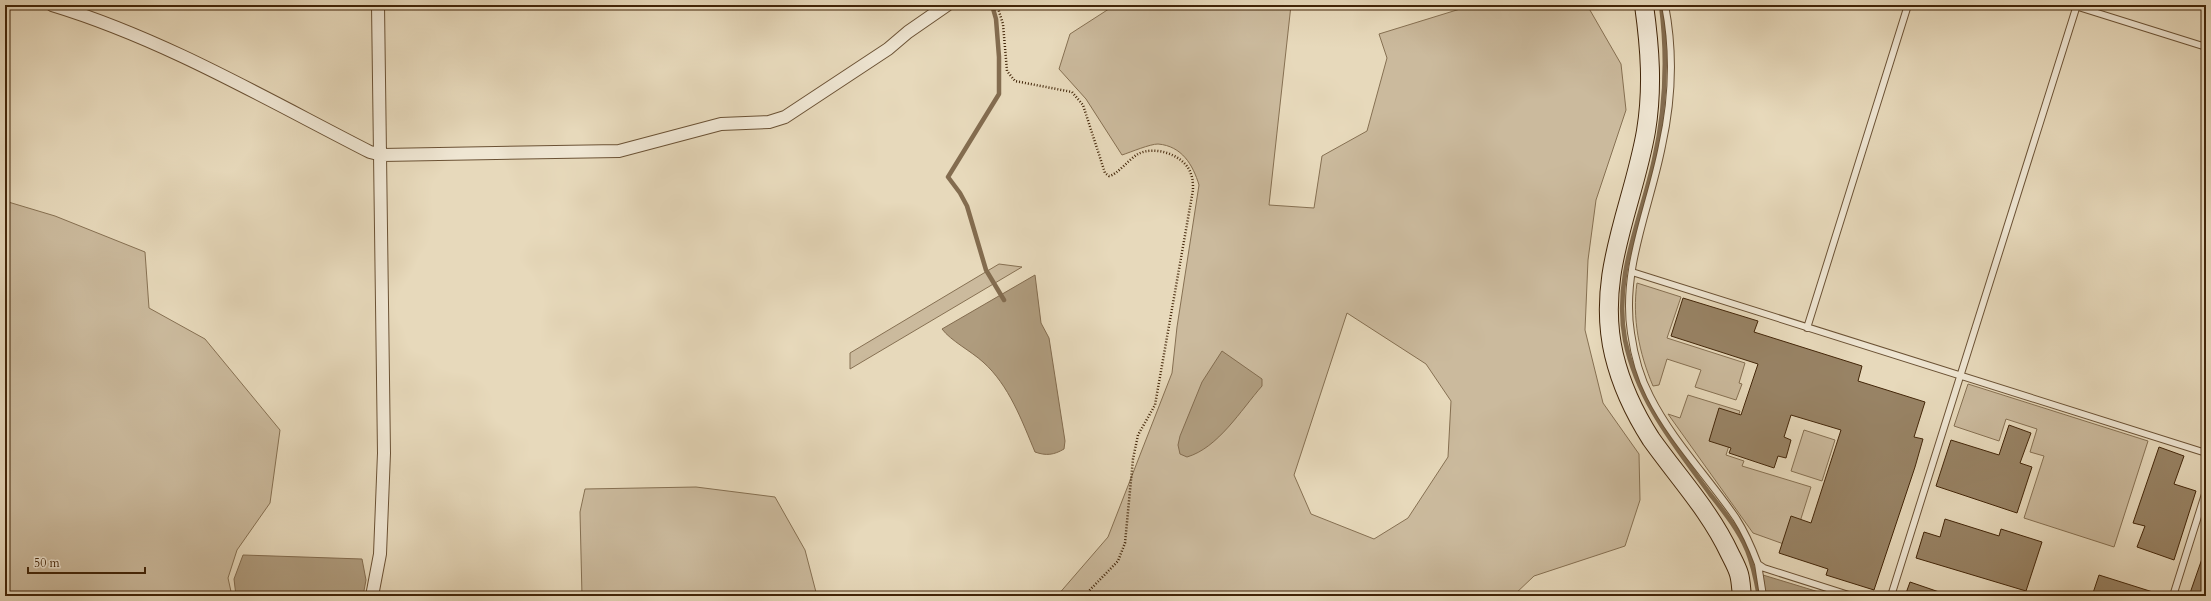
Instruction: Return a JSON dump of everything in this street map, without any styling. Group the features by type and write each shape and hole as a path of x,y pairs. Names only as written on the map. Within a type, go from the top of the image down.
{"street":[{"path":"52,5 98,19 151,41 370,152 382,154 619,151 721,124 769,122 786,117 882,53 947,5"},
{"path":"372,596 380,554 384,453 382,154 378,5"},
{"path":"1644,5 1650,48 1651,91 1646,132 1611,272 1608,313 1614,355 1627,395 1651,438 1694,494 1723,538 1739,573 1742,596"}],"lane":[{"path":"1665,5 1671,60 1668,107 1662,146 1635,254 1632,272 1628,300 1631,332 1637,363 1650,396 1670,427 1737,519 1758,564 1763,596"},
{"path":"1807,328 1908,5"},
{"path":"1891,596 1961,376 2075,6 2206,47"},
{"path":"1632,272 2206,453"},
{"path":"2173,596 2206,491"},
{"path":"1758,564 1764,568 1852,596"}],"path":[{"path":"997,5 1003,24 1007,71 1015,81 1072,92 1083,105 1105,173 1109,176 1114,175 1123,164 1140,153 1161,151 1180,158 1191,173 1193,190 1155,405 1138,435 1133,459 1125,543 1118,561 1084,596"}],"shaded area":[{"path":"1115,5 1291,5 1269,205 1314,208 1322,156 1367,131 1387,58 1379,34 1473,5 1587,5 1621,64 1626,110 1596,200 1588,260 1585,330 1603,403 1639,454 1640,500 1625,546 1534,576 1513,596 1057,596 1108,537 1172,373 1177,327 1199,185 1190,164 1174,148 1155,144 1122,155 1086,99 1059,69 1070,34","holes":["1347,313 1426,364 1451,401 1448,457 1408,518 1374,539 1311,514 1294,475"]},
{"path":"5,201 55,216 145,252 149,308 205,339 280,430 270,503 237,550 228,578 232,596 5,596"},
{"path":"999,264 1022,267 850,369 850,353"},
{"path":"1035,275 1041,323 1049,338 1065,441 1064,449 1057,453 1050,454 1035,452 1014,404 992,371 942,329"},
{"path":"1637,283 1681,297 1667,338 1745,363 1739,383 1742,384 1736,400 1695,387 1701,370 1667,359 1659,385 1653,386 1640,348 1635,309"},
{"path":"1222,351 1262,379 1262,386 1219,437 1198,452 1187,457 1180,454 1178,445 1180,436 1202,382"},
{"path":"1968,384 2148,441 2114,547 2024,518 2044,456 2030,452 2037,429 2006,419 1999,441 1954,426"},
{"path":"1688,395 1740,411 1726,455 1744,461 1742,466 1811,487 1792,547 1753,533 1668,414 1680,418"},
{"path":"1804,430 1835,440 1822,481 1791,471"},
{"path":"696,487 775,497 805,550 817,596 582,596 580,512 585,489"},
{"path":"243,555 362,559 366,580 363,596 236,596 234,579"},
{"path":"1763,575 1832,596 1765,596"}],"building":[{"path":"1683,298 1758,321 1754,332 1862,366 1858,381 1925,402 1914,437 1923,439 1874,590 1826,575 1828,569 1779,553 1791,516 1811,523 1841,430 1791,415 1784,437 1791,440 1786,458 1778,456 1774,468 1729,453 1731,448 1709,441 1719,408 1741,415 1758,364 1671,336"},
{"path":"2009,425 2031,433 2020,463 2032,467 2017,513 1936,486 1951,440 1999,455"},
{"path":"2159,447 2184,456 2174,484 2196,491 2174,560 2137,547 2145,526 2133,523"},
{"path":"1945,519 1999,536 2001,529 2042,542 2026,591 1916,558 1924,532 1940,537"},
{"path":"2204,553 2206,554 2206,596 2189,596"},
{"path":"2099,575 2156,593 2156,596 2092,596"},
{"path":"1910,582 1945,594 1945,596 1905,596"}],"waterway":[{"path":"992,5 996,19 999,57 999,94 948,177 960,193 967,206 986,270 1004,300"},
{"path":"1661,5 1665,45 1665,83 1661,121 1649,182 1625,271 1622,317 1625,340 1638,383 1659,422 1730,521 1743,542 1753,567 1759,596"}]}
